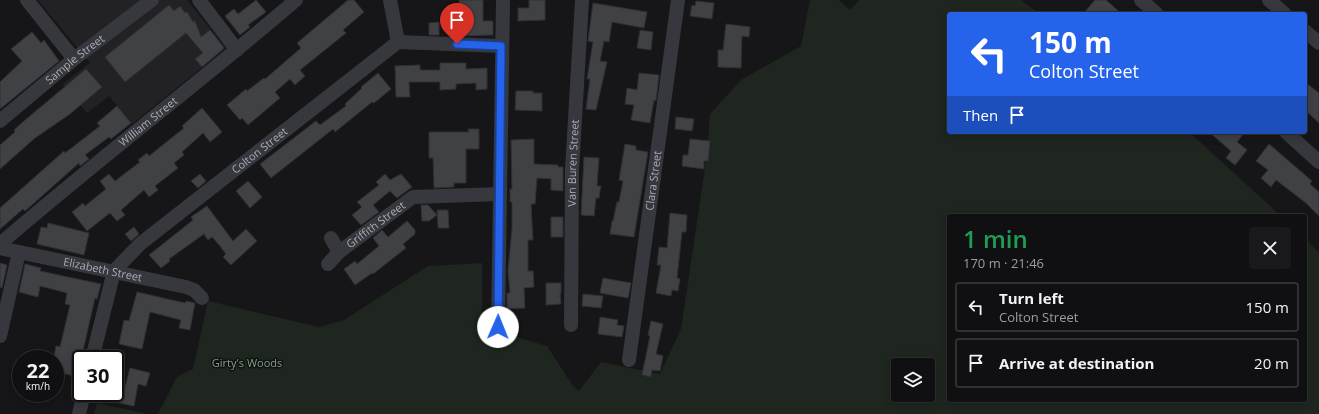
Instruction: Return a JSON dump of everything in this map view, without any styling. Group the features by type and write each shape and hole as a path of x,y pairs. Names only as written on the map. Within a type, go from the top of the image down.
{"street":[{"path":"27,0 74,59"},
{"name":"Sample Street","path":"0,122 74,59 152,0"},
{"path":"199,0 237,50"},
{"name":"William Street","path":"0,244 136,129 237,50 296,0"},
{"path":"390,0 398,42 501,46"},
{"path":"498,327 501,46 503,0"},
{"name":"Van Buren Street","path":"571,325 572,170 582,0"},
{"name":"Clara Street","path":"629,360 678,0"},
{"path":"1141,0 1155,12"},
{"path":"1269,0 1284,12"},
{"path":"1307,33 1319,43"},
{"name":"Colton Street","path":"94,350 114,271 140,244 398,42"},
{"path":"1288,134 1319,162"},
{"name":"Griffith Street","path":"328,264 338,252 413,197 500,194"},
{"path":"331,238 338,252"},
{"name":"Elizabeth Street","path":"0,248 186,287 194,290 202,298"},
{"path":"0,336 19,252"},
{"path":"79,414 82,402"}],"shaded area":[{"path":"38,0 187,0 226,48 132,124 109,96 87,113 63,84 90,63"}],"green space":[{"name":"Girty's Woods","path":"810,0 839,0 850,10 859,0 1021,0 1037,12 947,12 947,134 1191,134 1279,214 947,214 947,402 1307,402 1307,240 1319,253 1319,414 158,414 177,377 193,369 208,301 319,327 344,320 428,266 482,263 482,327 547,346 573,386 579,391 601,362 660,374 681,329 707,155 710,114 741,80 801,46"},
{"path":"97,403 148,414 94,414"}],"building":[{"path":"256,0 266,12 248,25 250,27 240,35 225,16 234,9 238,14"},
{"path":"348,0 354,0 364,12 343,30 346,33 300,70 305,76 295,85 290,79 275,92 280,98 248,125 242,118 240,120 227,105 246,89 247,91 264,78 265,79 301,48 297,43"},
{"path":"459,0 483,0 483,21 493,21 493,35 459,36"},
{"path":"529,0 545,0 545,20 518,21 518,8 529,8"},
{"path":"1095,0 1106,0 1120,12 1085,12"},
{"path":"696,1 714,3 712,19 690,16 692,5 695,6"},
{"path":"593,3 647,12 644,28 612,22 609,42 604,41 600,61 607,62 596,110 586,109 590,79 587,79 593,42 588,41"},
{"path":"169,5 174,11 180,6 185,13 187,12 193,22 195,21 201,37 210,30 224,48 202,67 195,59 203,53 186,33 125,82 105,57"},
{"path":"439,22 439,35 429,35 429,23"},
{"path":"726,24 750,27 749,37 742,36 741,68 718,67 718,50 723,50"},
{"path":"640,30 653,32 651,50 637,48"},
{"path":"32,32 41,43 44,40 59,61 0,109 0,82 22,61 11,49"},
{"path":"440,63 466,63 466,69 487,68 487,89 476,90 476,83 456,84 456,89 440,90 440,82 409,82 410,97 396,97 395,66 420,65 420,70 440,70"},
{"path":"86,69 102,87 70,114 35,138 0,169 0,145 15,132 14,130 24,121"},
{"path":"378,73 391,89 374,103 372,102 335,132 333,129 271,178 260,164 316,121 320,125 346,106 345,104 362,88 361,87"},
{"path":"639,73 659,75 656,101 654,100 650,123 631,120 634,105 625,104 627,88 637,90"},
{"path":"1307,84 1319,93 1319,123 1307,112"},
{"path":"516,91 533,91 533,93 542,93 542,111 515,110"},
{"path":"117,106 131,123 111,139 109,137 85,155 89,159 80,166 79,163 25,211 23,209 0,229 0,208 64,151 65,153 100,126 97,123"},
{"path":"202,108 222,132 210,142 203,133 182,152 184,155 174,163 178,168 155,186 158,190 149,197 144,190 121,210 125,215 117,221 110,213 87,231 72,212 83,203 85,206 106,189 100,181 109,174 115,181 140,162 138,160 147,153 149,156 184,128 182,126"},
{"path":"676,117 694,119 692,131 675,129"},
{"path":"468,129 479,129 479,149 466,149 466,183 454,183 454,187 434,188 433,158 429,158 429,132 469,132"},
{"path":"1211,134 1243,134 1237,142 1247,150 1235,165 1226,158 1231,151"},
{"path":"534,139 534,164 558,165 558,167 563,167 563,191 551,190 551,179 537,178 535,204 531,204 533,240 528,240 528,271 533,271 534,287 524,288 525,308 507,309 507,293 510,293 508,271 512,228 512,202 510,202 510,189 512,189 511,140"},
{"path":"690,139 710,141 708,161 704,161 704,169 682,166 683,155 688,155"},
{"path":"625,144 636,146 636,150 648,152 634,237 610,234 623,181 619,180"},
{"path":"1269,144 1312,181 1310,184 1319,192 1319,216 1306,203 1276,180 1271,187 1261,178 1268,170 1256,161"},
{"path":"584,157 599,158 597,186 601,186 599,198 596,198 594,216 581,215"},
{"path":"200,174 206,181 198,188 191,181"},
{"path":"385,174 390,180 401,174 412,187 397,198 390,191 373,205 379,212 361,225 352,215 362,207 357,202 379,185 376,182"},
{"path":"248,181 262,197 250,208 236,191"},
{"path":"421,205 428,205 437,215 429,221 422,221"},
{"path":"207,206 233,241 246,229 257,241 231,265 223,257 226,254 220,246 212,237 208,240 204,234 169,259 170,261 161,268 149,255 193,220 191,217"},
{"path":"437,210 448,210 449,228 438,228"},
{"path":"670,213 687,215 686,232 682,232 677,278 680,279 678,291 672,290 671,296 656,293 661,265 657,265 659,247 667,248"},
{"path":"551,217 563,217 563,237 551,237"},
{"path":"407,221 415,230 415,234 403,244 406,248 373,274 372,273 355,285 344,269 355,261 357,264 379,246 373,238 382,230 388,237"},
{"path":"48,223 89,233 84,255 37,244 41,227 47,228"},
{"path":"134,227 139,234 131,241 125,234"},
{"path":"0,263 7,265 2,288 0,287"},
{"path":"25,264 41,268 40,271 101,284 97,299 95,298 83,350 72,350 72,376 64,373 64,350 55,350 56,346 60,347 70,305 65,304 67,293 40,286 38,297 19,292"},
{"path":"603,278 631,283 628,298 600,293"},
{"path":"546,283 561,283 561,304 546,305"},
{"path":"137,292 185,303 186,301 195,303 190,330 179,328 181,320 150,312 142,349 119,344 124,320 129,321"},
{"path":"583,294 603,296 601,308 582,306"},
{"path":"600,317 618,320 617,325 624,326 622,337 598,334"},
{"path":"651,321 663,324 656,354 663,356 660,371 652,370 651,377 642,375 650,336 648,335"},
{"path":"130,368 150,373 146,386 138,384 134,406 114,402 124,402 124,391"}],"route":[{"path":"457,44 501,46 498,327"}]}
